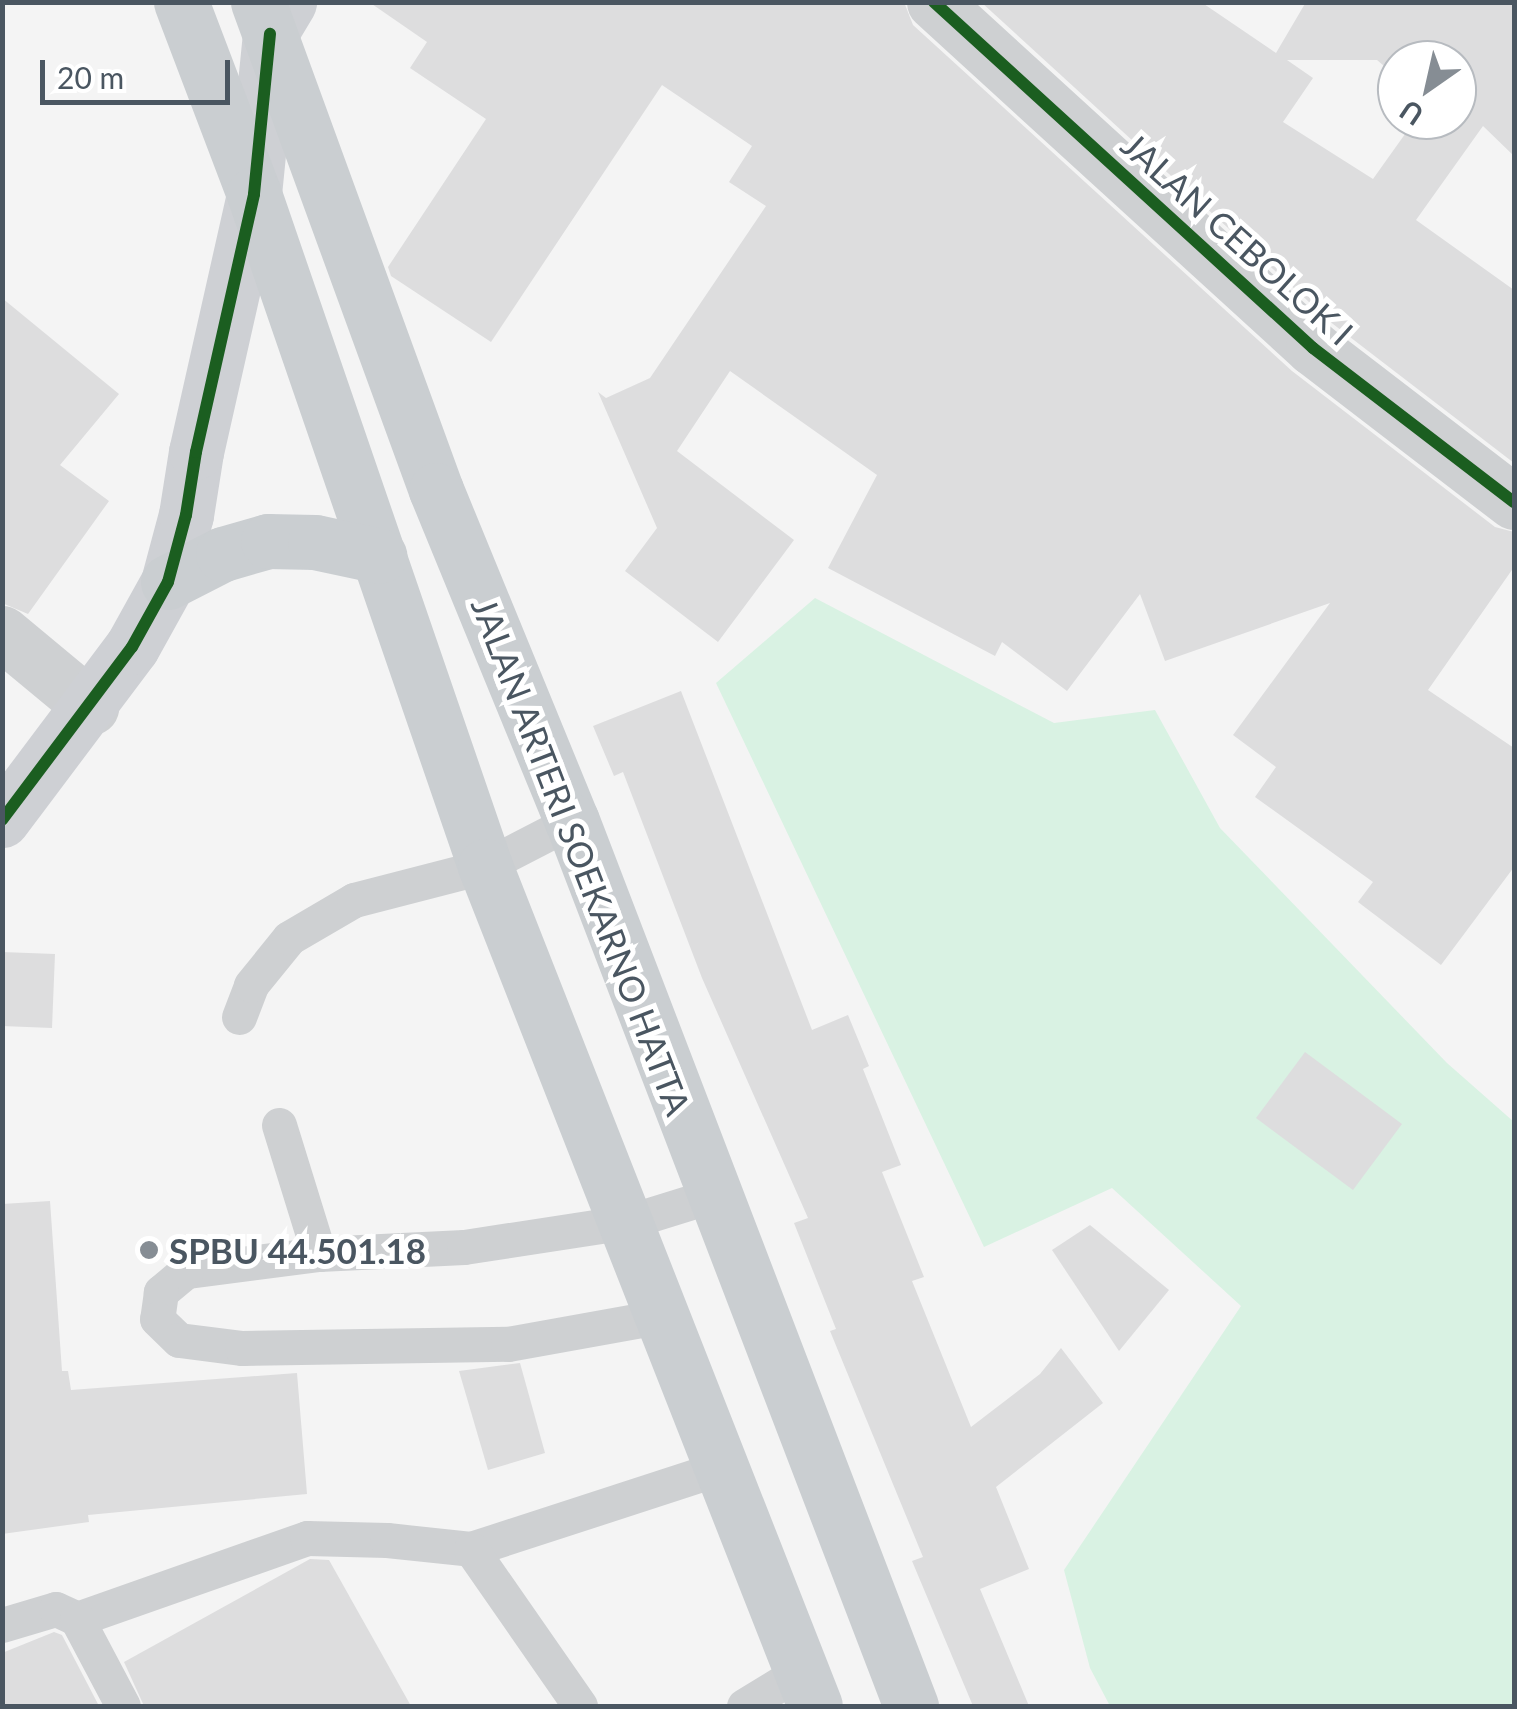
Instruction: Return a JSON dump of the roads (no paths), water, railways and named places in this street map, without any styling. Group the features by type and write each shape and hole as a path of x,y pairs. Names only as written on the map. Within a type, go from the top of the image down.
{"main road":[{"path":"181,2 254,194 485,866 808,1689"},
{"name":"JALAN ARTERI SOEKARNO HATTA","path":"272,13 436,490 572,822 912,1706"},
{"path":"168,582 223,554 268,541 315,542 380,556"}],"street":[{"name":"JALAN CEBOLOK I","path":"934,2 1314,348 1514,502"},
{"path":"2,820 91,706 132,647 168,582 186,515 196,452 254,194 272,13"},
{"path":"2,633 91,706"}],"lane":[{"path":"238,1016 251,985 289,938 354,900 485,866 572,822"},
{"path":"279,1125 319,1254"},
{"path":"662,1316 508,1344 242,1348 179,1340 157,1318 161,1292 186,1272 319,1254 464,1247 627,1222 714,1195"},
{"path":"77,1619 306,1538 388,1540 470,1549 722,1468"},
{"path":"470,1549 580,1706"},
{"path":"2,1625 56,1608 77,1619 123,1706"},
{"path":"744,1706 808,1689"}],"place":[{"name":"SPBU 44.501.18","path":"149,1250"}]}
